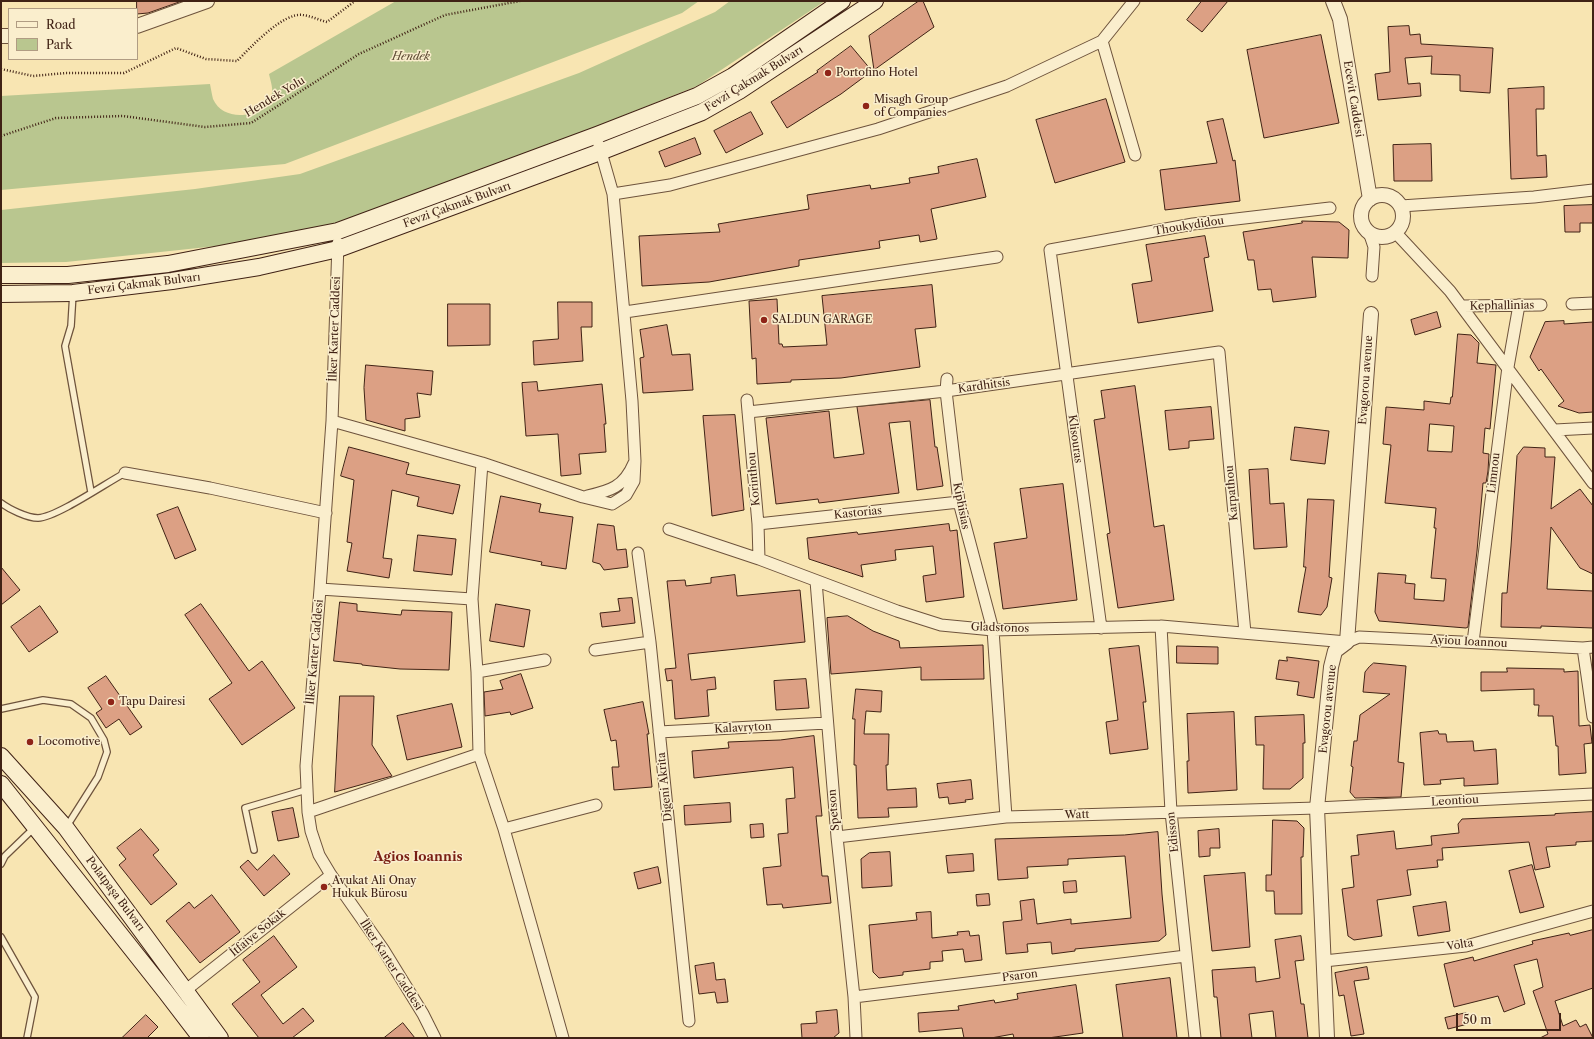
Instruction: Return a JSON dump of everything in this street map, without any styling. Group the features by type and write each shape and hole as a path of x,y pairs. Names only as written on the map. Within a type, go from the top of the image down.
{"main road":[{"name":"Fevzi Çakmak Bulvarı","path":"1,274 68,275 168,264 338,232 698,96 733,76 842,1"},
{"name":"Fevzi Çakmak Bulvarı","path":"1,294 73,293 172,281 259,268 338,249 600,152 702,112 739,91 875,1"},
{"name":"Polatpaşa Bulvarı","path":"1,756 66,828 220,1038"},
{"name":"Polatpaşa Bulvarı","path":"1,784 201,1038"}],"street":[{"path":"138,26 184,5 207,1"},
{"path":"613,194 670,185 878,129 1007,86 1102,41 1134,1"},
{"name":"Ecevit Caddesi","path":"1332,1 1340,19 1370,199"},
{"path":"1102,41 1135,155"},
{"path":"332,421 482,463 583,497 612,504 626,495 634,481 635,461 625,312 613,194 600,152 597,135"},
{"path":"1401,206 1534,197 1593,190"},
{"path":"1376,196 1390,196 1401,206 1404,220 1396,233 1384,238 1370,234 1365,230 1360,217 1365,204 1370,199 1376,196"},
{"name":"Thoukydidou","path":"1050,250 1193,224 1330,208"},
{"name":"İlker Karter Caddesi","path":"338,232 332,421 306,766 308,812 311,832 317,849 330,875 383,949 423,1014 435,1038"},
{"path":"1396,233 1463,306 1593,482"},
{"path":"1370,234 1374,247 1372,276"},
{"name":"Klisouras","path":"1050,250 1101,628"},
{"path":"625,312 997,257"},
{"path":"1572,304 1593,303"},
{"name":"Limnou","path":"1473,642 1508,367 1519,305"},
{"name":"Kephallinias","path":"1463,306 1541,305"},
{"name":"Evagorou avenue","path":"1327,1038 1317,808 1331,667 1335,650 1347,642 1371,314"},
{"name":"Kardhitsis","path":"748,412 946,391 1219,352"},
{"name":"Karpathou","path":"1219,352 1245,633"},
{"name":"Kiphisias","path":"947,379 946,391 959,502 993,630 1006,817"},
{"name":"Korinthou","path":"747,400 758,524 759,559"},
{"path":"1555,430 1593,428"},
{"path":"482,463 472,599 478,672 479,754 504,829 563,1038"},
{"path":"125,473 210,488 326,513"},
{"name":"Kastorias","path":"758,524 959,502"},
{"name":"Gladstonos","path":"669,529 759,559 897,611 942,624 993,630 1161,626 1347,642"},
{"name":"Digeni Akrita","path":"638,553 650,642 688,1021"},
{"name":"Spetson","path":"816,581 837,837 854,997 856,1038"},
{"path":"320,589 472,599"},
{"name":"Edisson","path":"1161,626 1171,812 1195,1038"},
{"name":"Ayiou Ioannou","path":"1347,642 1359,637 1588,647"},
{"path":"595,650 650,642"},
{"path":"1588,647 1593,718"},
{"path":"478,672 545,660"},
{"name":"Kalavryton","path":"659,732 827,723"},
{"path":"308,812 479,754"},
{"name":"Leontiou","path":"1317,808 1593,794"},
{"path":"504,829 596,805"},
{"name":"Watt","path":"837,837 1006,817 1317,808"},
{"name":"İtfaiye Sokak","path":"186,990 330,875"},
{"name":"Volta","path":"1324,961 1466,946 1593,911"},
{"name":"Psaron","path":"854,997 1186,956"}],"lane":[{"path":"73,293 71,326 65,346 91,492"},
{"path":"1,503 10,510 37,518 54,513 125,473"},
{"path":"1,710 43,700 71,704 90,718 104,740 107,752 98,777 66,828"},
{"path":"254,850 245,808 306,790"},
{"path":"1,864 5,856 35,826"},
{"path":"1,937 35,997 27,1038"}],"path":[{"path":"1,69 33,76 66,73 124,73 176,48 206,59 237,61 256,42 282,20 302,14 327,22 356,1"},
{"name":"Hendek Yolu","path":"1,136 56,118 123,116 206,127 251,123 359,54 445,15 520,1"}],"green space":[{"name":"Hendek","path":"396,1 699,1 682,13 285,164 1,190 1,96 210,84 213,99 218,107 235,115 244,115 262,108 268,101 272,93 269,74"},
{"path":"730,1 825,1 697,86 587,130 336,224 217,246 66,262 1,263 1,210 195,189 300,174 579,73 715,12"}],"building":[{"path":"137,1 182,1 148,13 138,14"},
{"path":"919,1 923,1 934,27 874,70 869,36"},
{"path":"1202,1 1228,1 1202,32 1187,20"},
{"path":"1409,26 1410,35 1420,34 1421,44 1493,48 1490,93 1460,91 1460,75 1431,74 1432,56 1405,58 1408,84 1420,83 1421,96 1378,100 1375,74 1390,72 1388,27"},
{"path":"1321,35 1339,123 1264,138 1247,50"},
{"path":"851,46 872,71 841,94 787,128 771,102 818,72 817,71"},
{"path":"1544,87 1544,109 1536,109 1537,156 1546,155 1547,177 1511,179 1508,89"},
{"path":"1106,99 1125,162 1055,183 1036,120"},
{"path":"751,112 763,134 726,153 714,131"},
{"path":"1223,119 1233,161 1235,160 1240,201 1165,210 1160,170 1217,163 1207,122"},
{"path":"695,138 701,154 665,167 659,152"},
{"path":"1431,144 1432,181 1394,181 1393,145"},
{"path":"977,159 986,197 931,209 937,239 920,242 919,235 879,241 880,248 799,260 799,266 709,282 642,286 639,236 720,232 718,224 809,209 807,195 870,185 871,189 910,183 909,178 939,173 938,167"},
{"path":"1593,205 1593,223 1580,223 1580,232 1565,232 1564,206"},
{"path":"1302,221 1339,222 1349,230 1348,258 1312,257 1316,297 1273,302 1271,289 1258,290 1254,260 1248,260 1243,232 1302,223"},
{"path":"1205,236 1209,257 1204,258 1213,311 1138,323 1132,284 1152,281 1146,245"},
{"path":"932,285 936,327 915,329 920,367 841,378 791,380 791,382 757,384 756,358 752,359 749,301 777,299 779,344 782,344 783,347 827,345 822,296"},
{"path":"558,302 592,302 592,327 581,327 583,361 534,365 533,341 558,339"},
{"path":"448,304 490,304 490,345 448,346"},
{"path":"1437,312 1441,327 1415,335 1411,320"},
{"path":"1564,321 1564,324 1593,322 1593,412 1579,413 1558,406 1564,401 1541,369 1539,371 1530,357 1545,322"},
{"path":"667,325 672,355 690,354 693,390 643,393 640,358 644,357 640,330"},
{"path":"1458,334 1471,335 1479,343 1477,363 1496,365 1490,429 1485,428 1483,453 1489,454 1488,471 1486,483 1483,483 1468,627 1379,621 1375,612 1378,573 1406,575 1405,583 1415,584 1414,599 1444,601 1446,579 1431,578 1436,528 1434,528 1436,508 1385,503 1391,445 1383,444 1386,407 1424,410 1424,401 1450,404","holes":["1430,424 1454,426 1452,452 1428,451"]},
{"path":"366,365 433,371 431,395 417,393 420,417 405,419 405,431 366,420 364,388"},
{"path":"537,382 538,391 602,384 606,424 604,424 606,452 579,454 581,474 561,476 558,434 526,436 522,383"},
{"path":"1135,386 1154,527 1164,525 1174,600 1118,608 1107,534 1110,533 1094,420 1105,418 1101,391"},
{"path":"930,400 935,447 937,447 943,486 917,490 910,421 889,423 899,493 819,503 818,499 776,504 766,418 829,411 834,458 864,454 857,407"},
{"path":"1211,407 1214,439 1189,441 1189,448 1169,450 1165,411"},
{"path":"735,415 744,510 712,516 703,416"},
{"path":"1295,427 1329,431 1325,464 1291,460"},
{"path":"349,447 409,463 406,474 460,485 453,514 417,506 419,497 392,490 383,558 392,559 389,578 347,571 352,543 347,542 354,480 341,476"},
{"path":"1524,447 1545,448 1545,457 1555,457 1551,509 1580,489 1593,506 1593,574 1580,568 1551,527 1547,589 1593,591 1593,628 1541,626 1541,628 1501,627 1502,593 1507,593 1517,456"},
{"path":"1268,469 1270,504 1284,503 1287,547 1254,549 1249,470"},
{"path":"1063,484 1077,600 1003,609 994,543 1027,538 1020,489"},
{"path":"501,496 541,504 539,512 573,517 566,569 541,565 542,562 490,552"},
{"path":"1308,499 1334,500 1329,577 1332,578 1327,607 1321,615 1298,612 1306,567 1304,567"},
{"path":"178,507 196,550 175,559 157,515"},
{"path":"598,524 614,526 617,550 626,549 628,567 604,570 600,564 593,562"},
{"path":"949,524 950,531 957,530 964,597 926,602 923,576 936,574 933,546 895,550 896,560 861,565 863,577 809,559 807,538"},
{"path":"418,535 456,539 452,575 414,571"},
{"path":"1,567 20,590 1,605"},
{"path":"735,575 737,596 800,590 805,642 688,654 691,680 715,677 716,689 707,690 709,716 675,719 672,680 667,681 665,669 676,668 667,581 685,580 686,586 711,583 711,578"},
{"path":"632,598 635,623 602,627 600,613 620,611 618,599"},
{"path":"340,602 357,604 357,611 401,615 402,610 452,612 449,670 400,669 334,661"},
{"path":"201,604 249,671 262,661 295,708 242,745 209,699 232,683 185,615"},
{"path":"496,604 530,610 524,647 490,641"},
{"path":"40,606 58,632 29,652 11,627"},
{"path":"848,616 873,631 899,641 900,648 983,645 984,679 921,680 921,667 831,674 827,618"},
{"path":"1139,646 1146,702 1143,702 1148,749 1110,754 1106,722 1118,720 1109,649"},
{"path":"1177,646 1218,647 1218,664 1177,663"},
{"path":"1287,657 1319,661 1314,698 1297,695 1299,682 1276,679 1279,660 1287,661"},
{"path":"1374,663 1406,666 1398,762 1404,763 1401,797 1355,798 1350,792 1354,741 1357,741 1360,715 1390,694 1363,692 1365,672"},
{"path":"1507,668 1564,669 1564,672 1578,671 1579,726 1590,725 1592,743 1584,744 1586,773 1559,775 1558,746 1556,746 1553,716 1538,716 1539,705 1534,705 1534,689 1481,691 1481,672 1507,672"},
{"path":"521,674 533,708 511,715 510,712 485,716 484,692 503,689 500,681"},
{"name":"Tapu Dairesi","path":"106,676 142,727 130,735 119,719 106,728 96,713 102,709 88,688"},
{"path":"806,679 809,708 776,710 774,681"},
{"path":"856,689 882,691 881,712 866,711 864,734 889,734 888,765 886,765 887,790 916,788 917,807 888,808 889,817 858,818 856,765 854,765 855,719 853,719"},
{"path":"340,696 374,696 372,745 392,776 335,792"},
{"path":"643,702 649,734 647,734 652,787 614,790 612,767 619,767 616,740 611,741 604,710"},
{"path":"452,704 462,747 407,760 397,716"},
{"path":"1234,712 1237,790 1188,793 1187,761 1189,761 1187,714"},
{"path":"1304,715 1305,743 1303,743 1303,778 1290,789 1263,789 1264,745 1256,745 1255,717"},
{"path":"1438,731 1439,734 1446,734 1447,742 1473,741 1474,751 1496,749 1498,784 1464,786 1464,778 1440,780 1441,784 1424,785 1420,733"},
{"path":"814,736 822,816 816,816 822,876 828,876 831,903 783,908 782,904 767,905 763,868 781,866 778,834 788,833 786,799 795,798 793,767 694,778 692,751 729,748 728,742 780,740"},
{"path":"971,780 973,799 965,800 966,802 949,804 948,797 939,798 937,784"},
{"path":"730,803 731,822 685,825 684,806"},
{"path":"293,808 299,837 278,841 272,812"},
{"path":"1593,812 1593,841 1576,842 1576,845 1546,847 1550,867 1535,870 1529,842 1442,848 1443,860 1437,860 1438,867 1407,870 1411,895 1377,900 1382,936 1354,940 1348,936 1342,889 1354,887 1351,856 1359,855 1357,835 1394,831 1396,849 1432,845 1431,836 1459,833 1458,824 1462,819"},
{"path":"1273,820 1297,821 1304,828 1303,857 1301,857 1302,914 1275,914 1274,891 1266,891 1266,875 1271,875"},
{"path":"763,824 764,837 751,838 750,825"},
{"path":"141,829 159,850 153,855 177,884 151,905 119,865 126,859 117,848"},
{"path":"1219,829 1220,848 1210,848 1210,856 1199,857 1198,831"},
{"path":"1158,832 1166,935 1159,941 1075,949 1075,951 1052,954 1051,942 1027,944 1028,952 1006,954 1003,922 1022,920 1020,901 1034,899 1037,924 1071,919 1071,924 1131,918 1125,856 1068,859 1068,865 1027,867 1028,878 998,880 995,839 1124,835"},
{"path":"890,852 892,886 862,888 861,859 869,853"},
{"path":"973,854 974,871 948,873 946,856"},
{"path":"274,855 290,874 264,896 240,867 248,860 257,870"},
{"path":"1532,865 1544,907 1520,913 1509,871"},
{"path":"658,867 661,883 638,889 634,873"},
{"path":"1245,873 1250,947 1212,951 1204,876"},
{"path":"1076,881 1077,892 1064,893 1063,882"},
{"path":"989,894 990,905 977,906 976,895"},
{"path":"212,895 240,932 200,963 166,921 189,902 194,908"},
{"path":"1446,902 1450,931 1418,936 1413,907"},
{"path":"931,912 932,938 958,935 957,932 969,931 970,936 979,935 982,960 965,962 963,949 942,951 943,961 930,962 930,969 903,972 903,975 879,978 873,972 869,925 917,920 916,913"},
{"path":"1593,930 1593,988 1555,1001 1563,1026 1576,1020 1580,1027 1586,1024 1593,1038 1540,1038 1548,1034 1533,991 1543,987 1537,959 1514,965 1525,1004 1504,1012 1498,996 1454,1007 1444,964 1473,957 1474,961 1533,944 1532,941 1569,933 1570,935"},
{"path":"274,936 297,967 261,995 283,1024 303,1008 314,1021 292,1038 259,1038 232,1004 260,982 243,960"},
{"path":"1301,936 1304,960 1295,961 1301,1004 1304,1004 1308,1038 1276,1038 1273,1011 1249,1014 1252,1038 1221,1038 1217,997 1214,997 1212,970 1255,967 1256,982 1280,978 1275,940"},
{"path":"714,963 716,980 725,979 728,1002 717,1003 715,992 699,994 695,966"},
{"path":"1367,967 1369,979 1354,981 1364,1034 1351,1036 1344,995 1339,996 1335,973"},
{"path":"1170,978 1177,1038 1123,1038 1116,985"},
{"path":"1076,985 1083,1033 1048,1038 1014,1038 1013,1034 991,1038 964,1038 962,1028 919,1032 918,1013 959,1010 958,1006 994,1000 995,1003 1018,999 1017,994"},
{"path":"837,1010 839,1033 833,1038 802,1038 801,1024 817,1023 816,1012"},
{"path":"1466,1013 1468,1024 1448,1029 1445,1018"},
{"path":"146,1015 158,1027 147,1038 122,1038"},
{"path":"403,1023 415,1038 384,1038"}],"place":[{"name":"Portofino Hotel","path":"828,73"},
{"name":"Misagh Group of Companies","path":"866,106"},
{"name":"SALDUN GARAGE","path":"764,320"},
{"name":"Tapu Dairesi","path":"111,702"},
{"name":"Locomotive","path":"30,742"},
{"name":"Avukat Ali Onay Hukuk Bürosu","path":"324,887"}],"district":[{"name":"Agios Ioannis","path":"418,857"}]}
